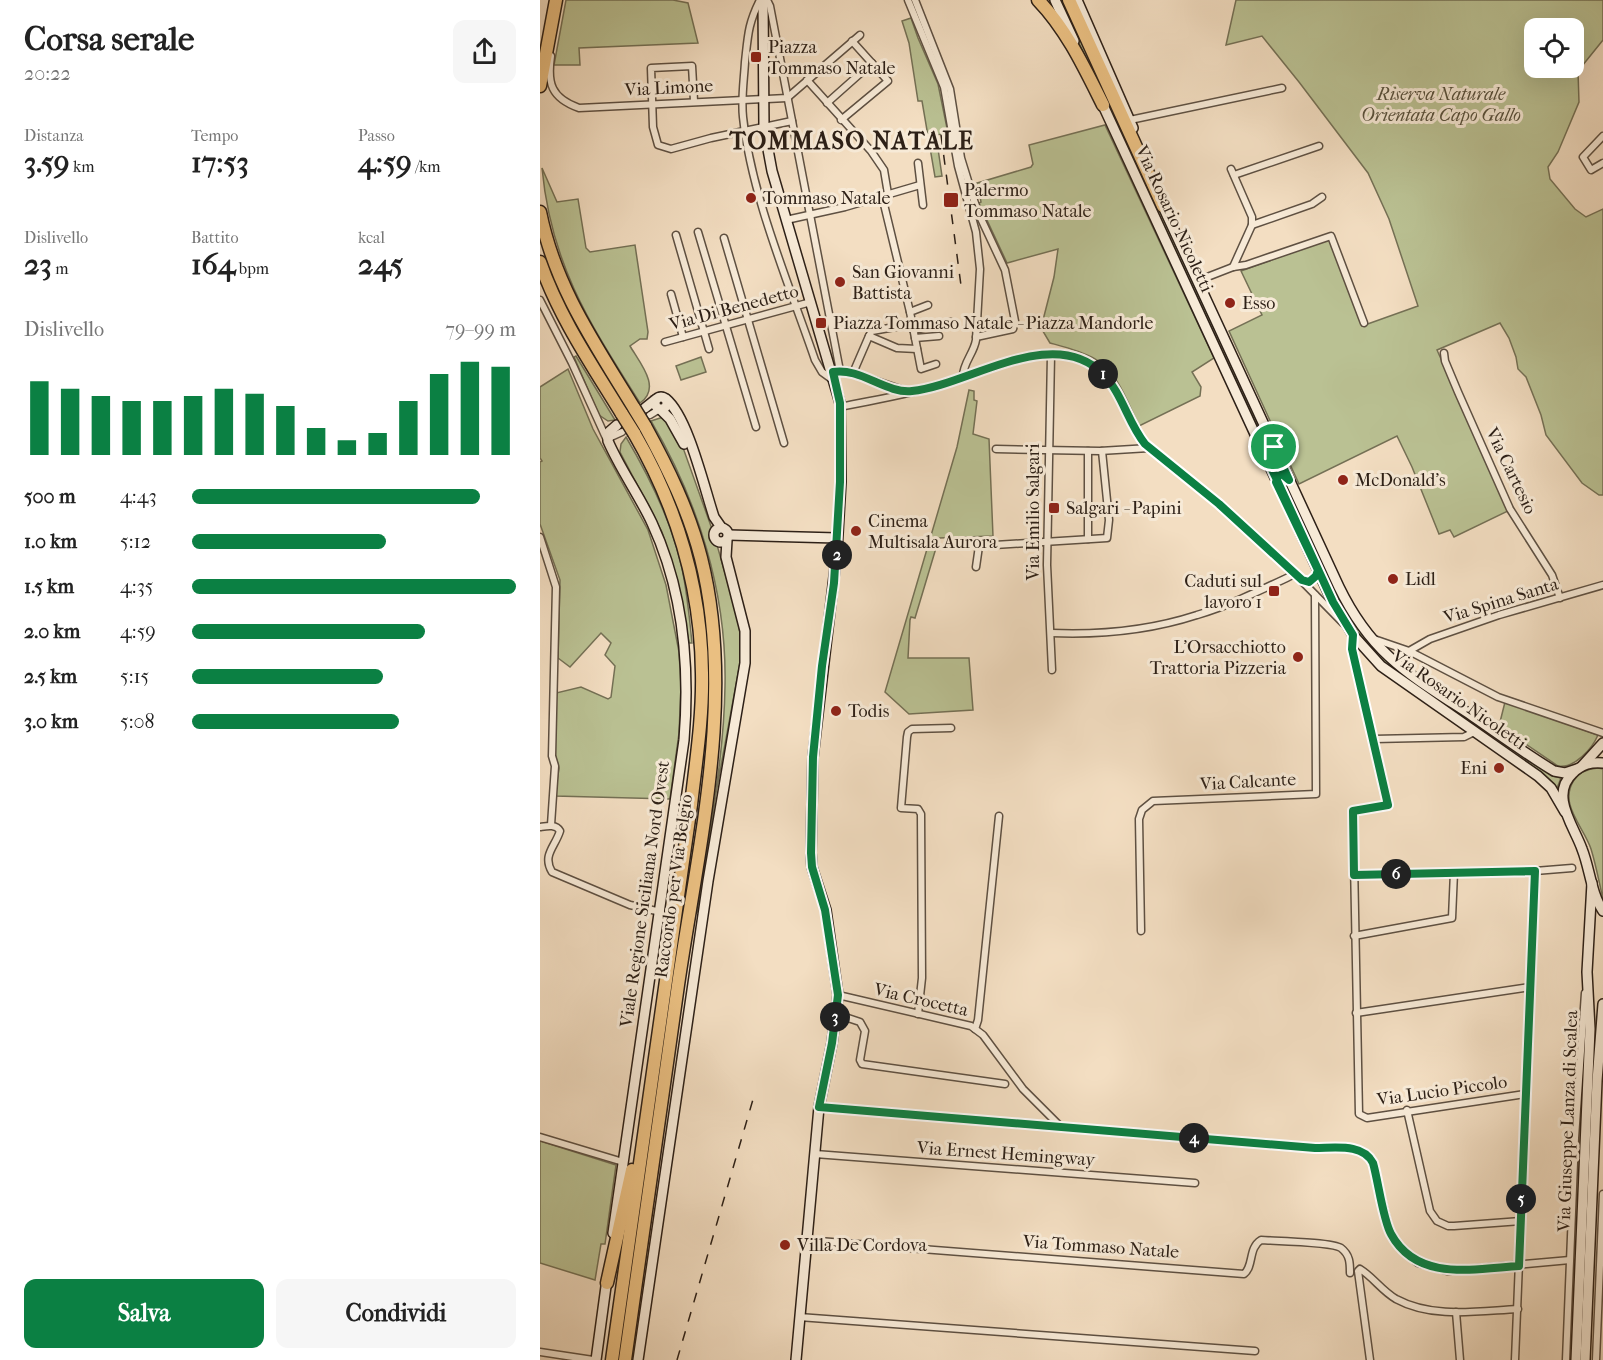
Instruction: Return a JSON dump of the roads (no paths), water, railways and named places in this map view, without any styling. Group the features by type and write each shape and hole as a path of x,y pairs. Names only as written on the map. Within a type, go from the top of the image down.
{"highway":[{"path":"540,51 549,0"},
{"path":"540,86 556,0"},
{"path":"1038,0 1053,17 1072,47 1103,105"},
{"path":"1069,0 1163,206"},
{"name":"Raccordo per Via Belgio","path":"540,212 551,254 570,301 644,414 678,490 701,557 712,622 716,701 703,817 626,1360"},
{"path":"540,262 568,326 624,426"},
{"name":"Raccordo per Via Belgio","path":"612,1360 699,739 702,657 696,603 688,561 675,519 648,458 624,426"},
{"path":"607,1283 616,1233 634,1162 670,944"}],"street":[{"name":"Via Limone","path":"562,0 555,28 549,74 557,95 563,101 579,108 787,98"},
{"path":"763,0 770,6 810,215 840,407 837,537 832,610 822,666 813,757 811,853 812,867 825,910 838,995 819,1107 796,1360"},
{"path":"763,0 748,24 742,99 745,132 754,176 815,360 822,372 836,375 853,373 910,392"},
{"path":"763,0 762,100 764,128 772,171 811,302 836,375"},
{"path":"908,0 944,87 958,166 976,232 980,269 976,337 963,376"},
{"path":"915,0 945,72 966,174 981,220 1001,259 1011,295 1015,321 1013,329 976,337"},
{"name":"Via Rosario Nicoletti","path":"1055,0 1276,482 1346,625 1369,655 1392,676 1538,776 1551,788 1583,850 1592,883"},
{"name":"Via Rosario Nicoletti","path":"1077,0 1130,120 1163,206 1197,281 1344,599 1368,637 1400,667 1549,768 1565,773 1580,767 1603,763"},
{"path":"787,98 860,35"},
{"path":"841,120 888,81 852,41"},
{"path":"827,103 872,63"},
{"path":"694,101 692,66 651,68 653,127 658,145 671,148 792,122"},
{"path":"807,80 871,151 884,170 885,195 921,369 936,364"},
{"path":"1130,120 1282,88"},
{"path":"1603,136 1583,158 1591,170 1603,163"},
{"path":"1233,267 1252,225 1252,217 1233,172 1319,146"},
{"path":"918,163 923,205"},
{"path":"786,220 920,185"},
{"path":"1252,225 1312,204 1322,197"},
{"path":"698,232 756,427"},
{"path":"676,235 709,349"},
{"path":"1197,281 1233,267 1246,265 1331,236 1364,323"},
{"path":"724,238 784,443"},
{"path":"671,294 683,337"},
{"name":"Viale Regione Siciliana Nord Ovest","path":"540,300 571,361 594,415 652,522 667,561 679,614 687,673 684,740 661,912 595,1360"},
{"name":"Via Di Benedetto","path":"665,342 811,302"},
{"path":"910,312 928,305"},
{"path":"853,373 872,331 951,322"},
{"path":"869,336 897,348 917,349"},
{"path":"915,338 939,336"},
{"name":"Via Cartesio","path":"1444,352 1453,381 1510,509 1552,574 1560,598"},
{"path":"840,407 938,385 973,372 1021,359 1051,355 1078,359 1102,373 1149,448 1214,499 1302,580 1346,625"},
{"name":"Via Emilio Salgari","path":"1051,355 1047,543 1052,670"},
{"path":"970,358 973,372"},
{"path":"644,414 658,406 666,407 666,399 674,406 718,529 714,536 717,541 722,542 728,538 837,537"},
{"path":"658,406 670,418 683,441 718,529"},
{"path":"594,415 606,425 624,426"},
{"path":"606,437 624,426"},
{"path":"1264,452 1268,458 1275,460 1274,447"},
{"path":"996,449 1102,451 1149,448"},
{"path":"1088,451 1088,539"},
{"path":"976,567 980,546 1107,538 1108,520 1102,451"},
{"path":"1276,482 1278,476 1282,474 1289,480"},
{"path":"540,537 556,586 552,756 555,766 551,825"},
{"path":"638,1360 708,881 745,663 745,631 726,557 728,538"},
{"path":"1302,580 1309,582 1313,580 1318,570"},
{"path":"1051,633 1108,632 1172,622 1216,609 1295,574"},
{"name":"Via Spina Santa","path":"1409,651 1430,639 1479,622 1603,585"},
{"name":"Via Calcante","path":"1142,931 1139,819 1142,810 1154,801 1316,794 1315,594"},
{"path":"1353,635 1352,649 1388,805 1353,811 1356,1013 1530,987"},
{"path":"1368,637 1409,651 1498,697 1603,733"},
{"path":"918,1014 922,978 921,814 918,809 901,808 908,732 916,728 951,728"},
{"path":"1374,739 1464,737 1474,732"},
{"path":"1565,812 1563,791 1567,780 1603,743"},
{"path":"975,1029 978,1020 999,816"},
{"path":"540,827 551,825 560,831 548,856 548,865 552,872 630,905 661,912"},
{"path":"1354,875 1535,871 1572,868"},
{"path":"1515,1360 1535,871"},
{"path":"1354,936 1452,918 1454,872"},
{"path":"1592,883 1603,911"},
{"name":"Via Giuseppe Lanza di Scalea","path":"1576,1360 1590,1029 1587,972 1592,883"},
{"path":"1566,1360 1580,1045 1587,972"},
{"name":"Via Crocetta","path":"838,995 975,1029 1023,1089 1061,1127"},
{"name":"Via Giuseppe Lanza di Scalea","path":"1585,1360 1603,1004"},
{"name":"Via Lucio Piccolo","path":"1356,1013 1359,1112 1362,1117 1525,1094"},
{"name":"Via Crocetta","path":"836,1014 860,1022 866,1031 860,1060 862,1064 1005,1084"},
{"path":"819,1107 1361,1150 1373,1163 1389,1233 1400,1248 1418,1263 1448,1271 1570,1260"},
{"path":"1407,1110 1424,1190 1430,1211 1437,1221 1442,1225 1454,1227 1521,1221"},
{"path":"540,1137 623,1162"},
{"name":"Via Ernest Hemingway","path":"815,1154 1195,1183"},
{"name":"Via Giuseppe Lanza di Scalea","path":"1596,1360 1603,1194"},
{"name":"Via Tommaso Natale","path":"806,1240 1244,1274 1248,1271 1254,1246 1261,1240 1336,1245 1350,1259 1350,1274"},
{"path":"1370,1360 1358,1271 1361,1269 1387,1292 1411,1305 1431,1310 1456,1312 1518,1309"},
{"path":"1456,1312 1460,1360"},
{"path":"799,1317 1255,1351"},
{"path":"540,1352 595,1360"}],"railway":[{"path":"941,135 962,293"},
{"path":"677,1360 754,1096"}],"place":[{"name":"Piazza Tommaso Natale","path":"756,57"},
{"name":"Tommaso Natale","path":"751,198"},
{"name":"Palermo Tommaso Natale","path":"951,200"},
{"name":"San Giovanni Battista","path":"840,282"},
{"name":"Esso","path":"1230,303"},
{"name":"Piazza Tommaso Natale - Piazza Mandorle","path":"821,323"},
{"name":"McDonald's","path":"1343,480"},
{"name":"Salgari - Papini","path":"1054,508"},
{"name":"Cinema Multisala Aurora","path":"856,531"},
{"name":"Lidl","path":"1393,579"},
{"name":"Caduti sul lavoro 1","path":"1274,591"},
{"name":"L'Orsacchiotto Trattoria Pizzeria","path":"1298,657"},
{"name":"Todis","path":"836,711"},
{"name":"Eni","path":"1499,768"},
{"name":"Villa De Cordova","path":"785,1245"}],"district":[{"name":"TOMMASO NATALE","path":"852,141"}],"park label":[{"name":"Riserva Naturale Orientata Capo Gallo","path":"1441,104"}]}
